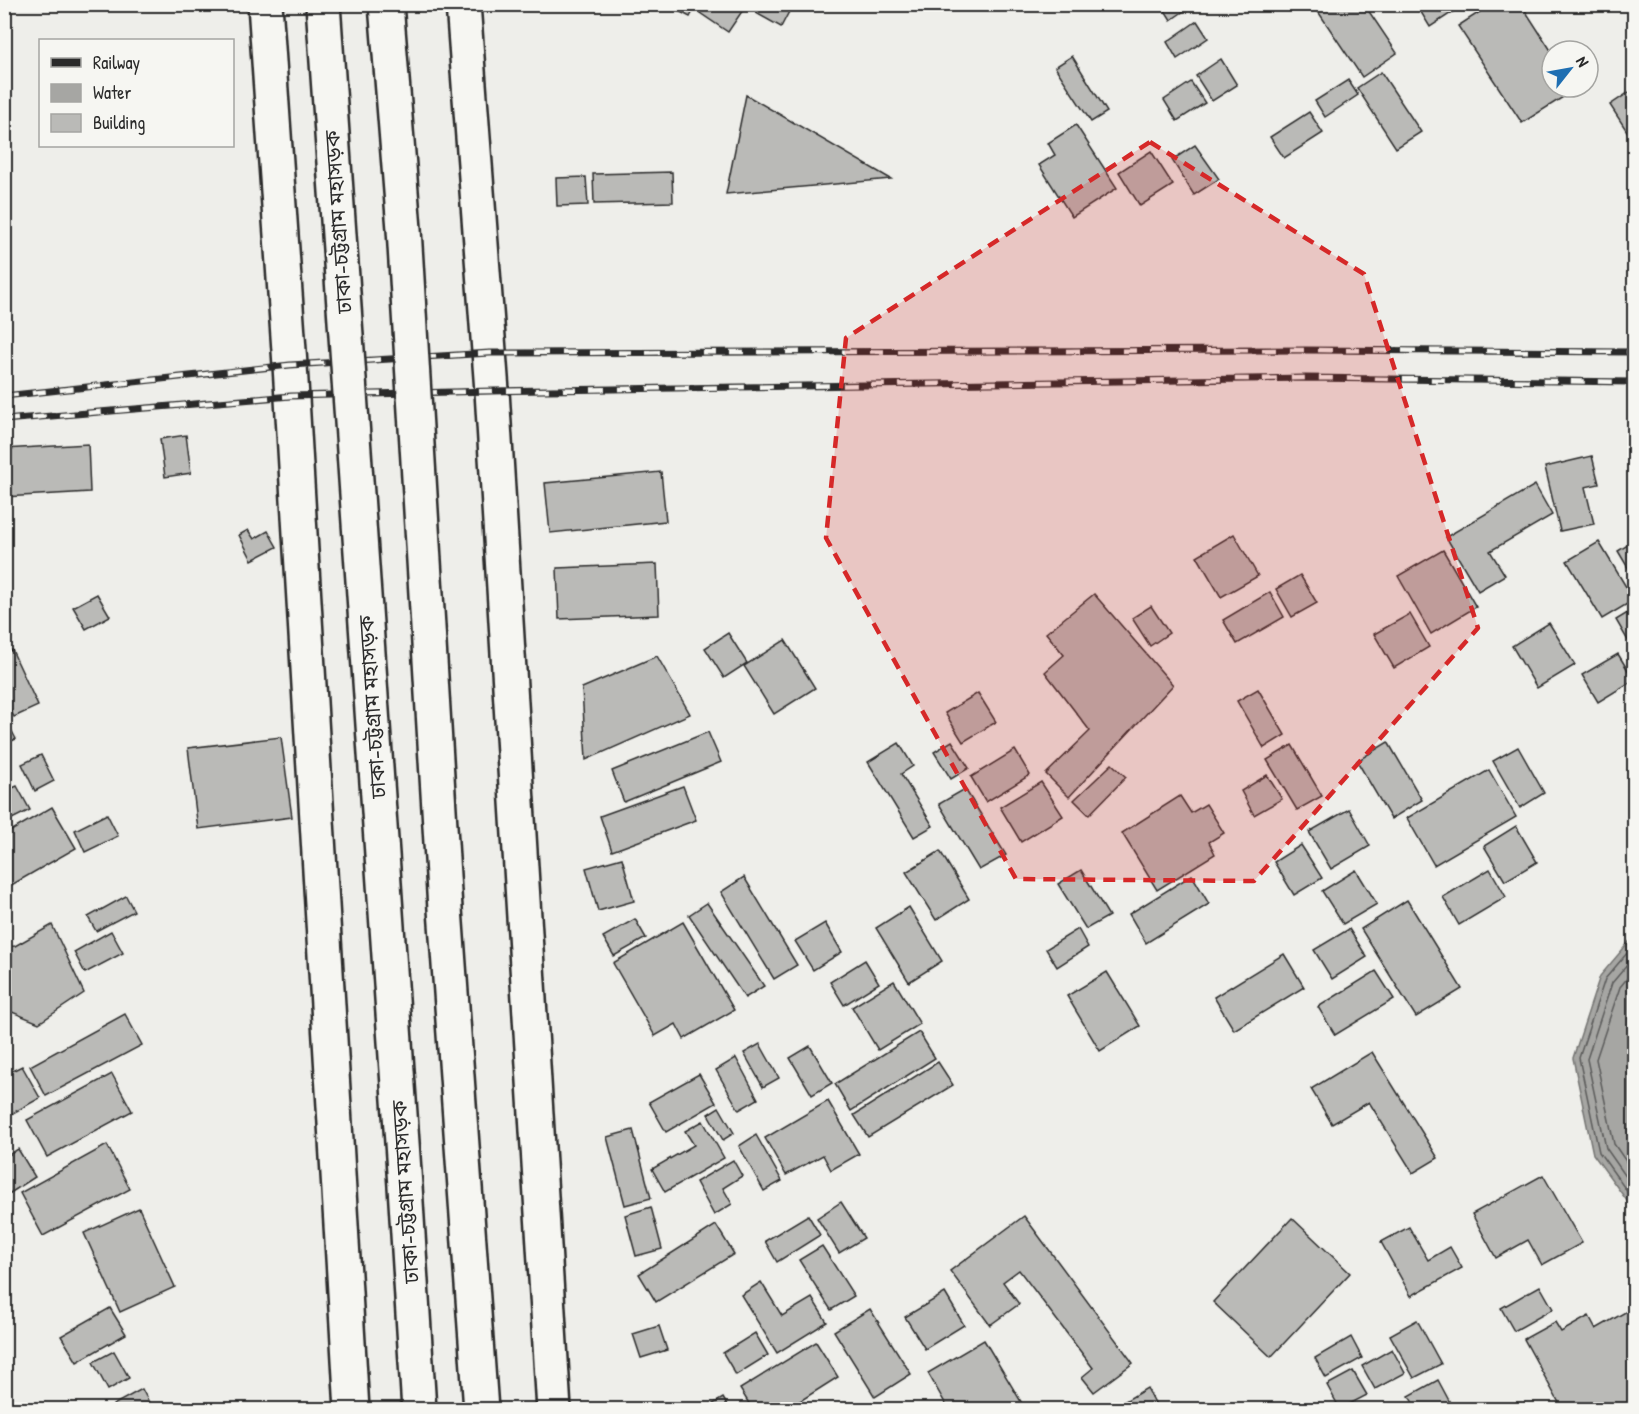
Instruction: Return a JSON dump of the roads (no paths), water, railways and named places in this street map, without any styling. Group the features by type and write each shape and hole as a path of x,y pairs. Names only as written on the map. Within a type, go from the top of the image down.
{"highway":[{"path":"265,4 290,365 352,1410"},
{"name":"ঢাকা-চট্টগ্রাম মহাসড়ক","path":"323,4 419,1410"},
{"path":"386,4 404,229 446,921 481,1410"},
{"path":"463,4 492,391 554,1410"}],"water":[{"path":"1634,936 1633,1209 1593,1154 1573,1058 1600,976"}],"railway":[{"path":"4,396 290,365 490,353 1304,350 1634,352"},
{"path":"4,420 291,396 492,391 1305,378 1634,382"}]}
